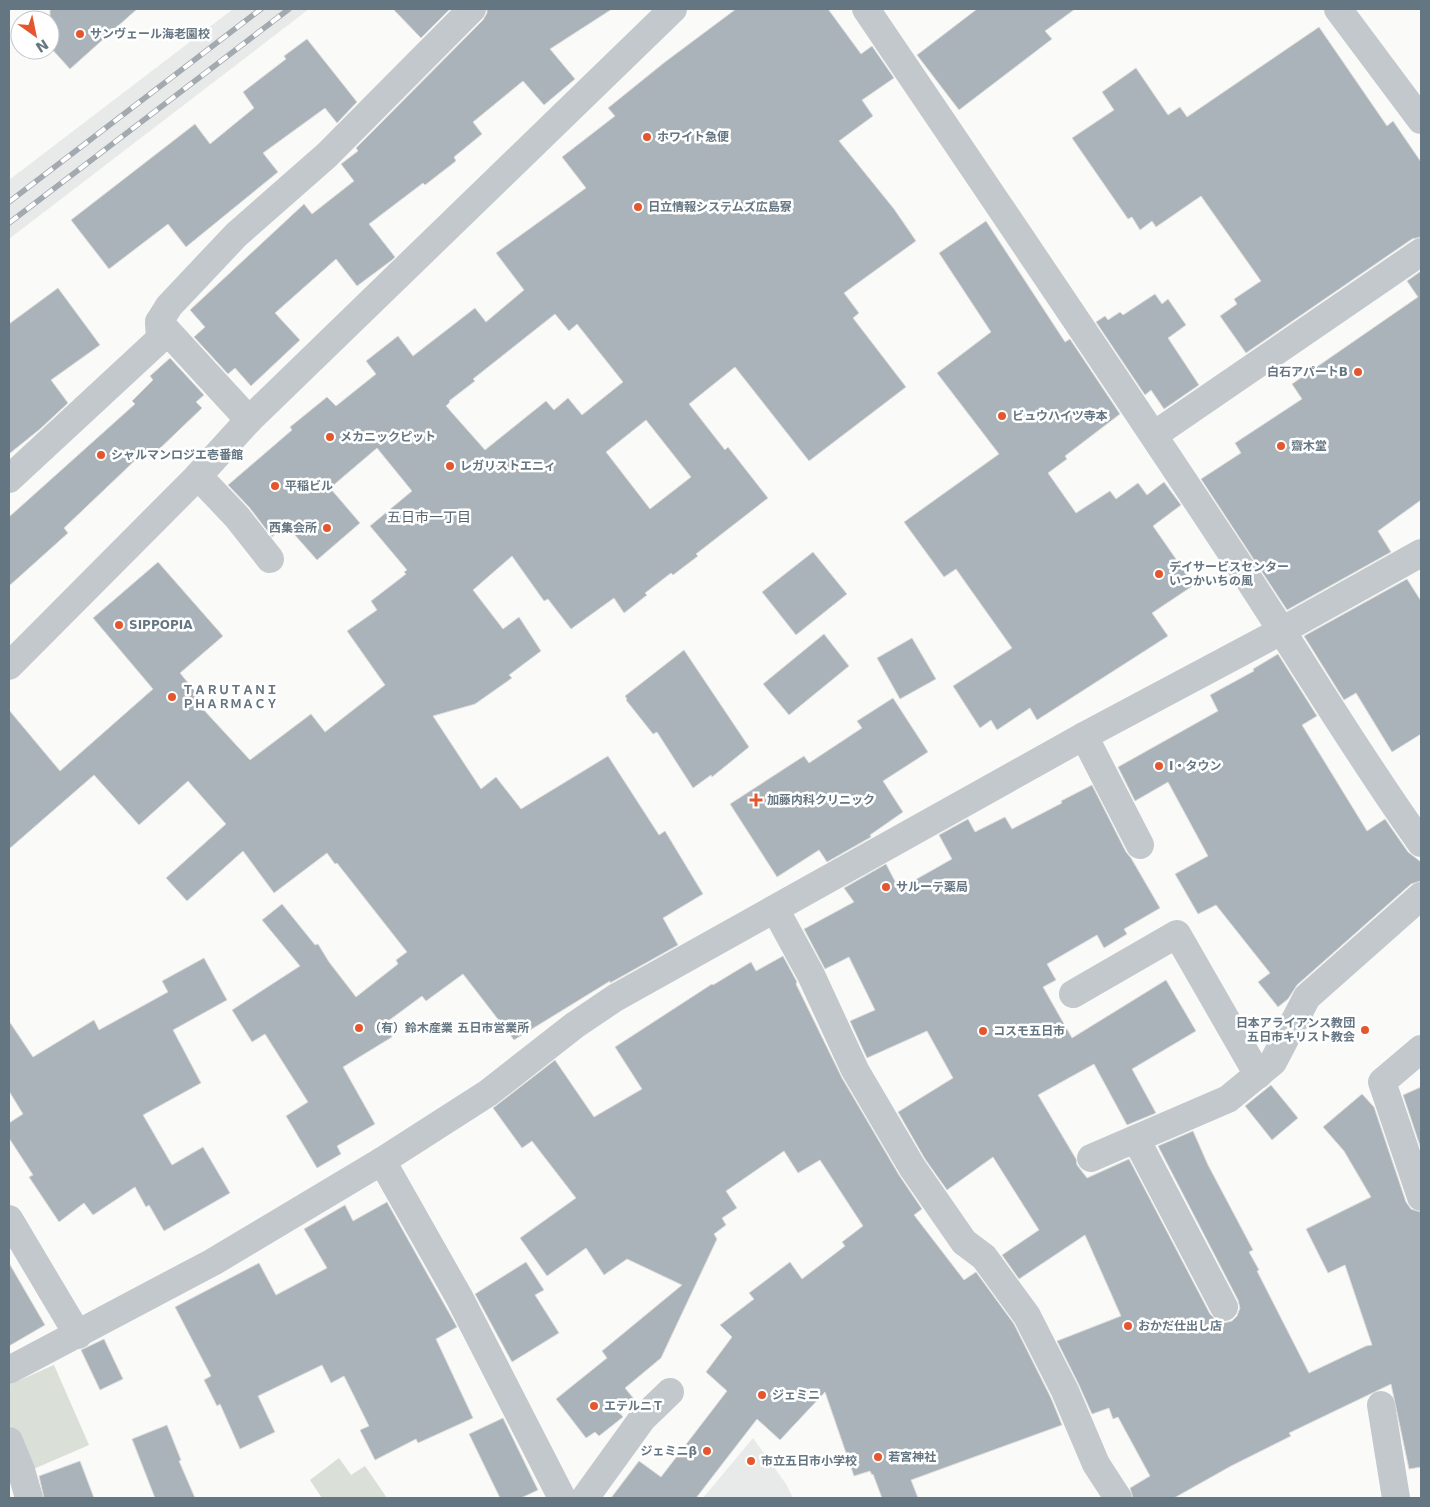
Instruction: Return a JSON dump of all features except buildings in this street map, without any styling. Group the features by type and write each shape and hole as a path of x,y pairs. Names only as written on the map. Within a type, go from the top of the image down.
{"street":[{"path":"9,479 160,339 159,322 169,306 236,235 327,155 472,9"},
{"path":"9,666 198,476 249,420 673,9"},
{"path":"866,9 1154,435 1283,630 1386,794 1421,843"},
{"path":"1338,9 1421,120"},
{"path":"1154,435 1421,252"},
{"path":"159,322 249,420"},
{"path":"198,476 237,517 270,559"},
{"path":"9,1370 213,1262 382,1161 488,1092 575,1025 615,998 1084,736 1283,630 1421,553"},
{"path":"1084,736 1140,845"},
{"path":"1091,1158 1228,1099 1273,1062 1307,997 1421,896"},
{"path":"776,909 811,975 855,1070 912,1167 967,1246 984,1257 1027,1316 1065,1392 1096,1464 1118,1498"},
{"path":"1073,994 1177,934 1258,1075"},
{"path":"1421,1049 1382,1082 1421,1197"},
{"path":"1136,1139 1224,1307"},
{"path":"382,1161 459,1297 562,1498"},
{"path":"9,1219 78,1334"},
{"path":"585,1498 642,1419 670,1392"},
{"path":"1381,1405 1396,1498"},
{"path":"9,1441 21,1470 29,1498"}],"shaded area":[{"path":"233,9 309,9 9,239 9,180"},
{"path":"54,1365 89,1445 29,1471 9,1423 9,1385"},
{"name":"市立五日市小学校","path":"753,1438 786,1484 793,1498 703,1498"},
{"path":"339,1458 351,1475 365,1466 387,1498 322,1498 310,1480"}],"railway":[{"path":"9,202 261,9"},
{"path":"9,223 289,9"}],"place":[{"name":"サンヴェール海老園校","path":"80,34"},
{"name":"ホワイト急便","path":"647,137"},
{"name":"日立情報システムズ広島寮","path":"638,207"},
{"name":"白石アパートB","path":"1358,372"},
{"name":"ビュウハイツ寺本","path":"1002,416"},
{"name":"メカニックピット","path":"330,437"},
{"name":"齋木堂","path":"1281,446"},
{"name":"シャルマンロジエ壱番館","path":"101,455"},
{"name":"レガリストエニィ","path":"450,466"},
{"name":"平稲ビル","path":"275,486"},
{"name":"西集会所","path":"327,528"},
{"name":"デイサービスセンター いつかいちの風","path":"1159,574"},
{"name":"SIPPOPIA","path":"119,625"},
{"name":"ＴＡＲＵＴＡＮＩ ＰＨＡＲＭＡＣＹ","path":"172,697"},
{"name":"I・タウン","path":"1159,766"},
{"name":"加藤内科クリニック","path":"756,800"},
{"name":"サルーテ薬局","path":"886,887"},
{"name":"（有）鈴木産業 五日市営業所","path":"359,1028"},
{"name":"日本アライアンス教団 五日市キリスト教会","path":"1365,1030"},
{"name":"コスモ五日市","path":"983,1031"},
{"name":"おかだ仕出し店","path":"1128,1326"},
{"name":"ジェミニ","path":"762,1395"},
{"name":"エテルニＴ","path":"594,1406"},
{"name":"ジェミニβ","path":"707,1451"},
{"name":"若宮神社","path":"878,1457"},
{"name":"市立五日市小学校","path":"751,1461"}],"district":[{"name":"五日市一丁目","path":"429,517"}]}
